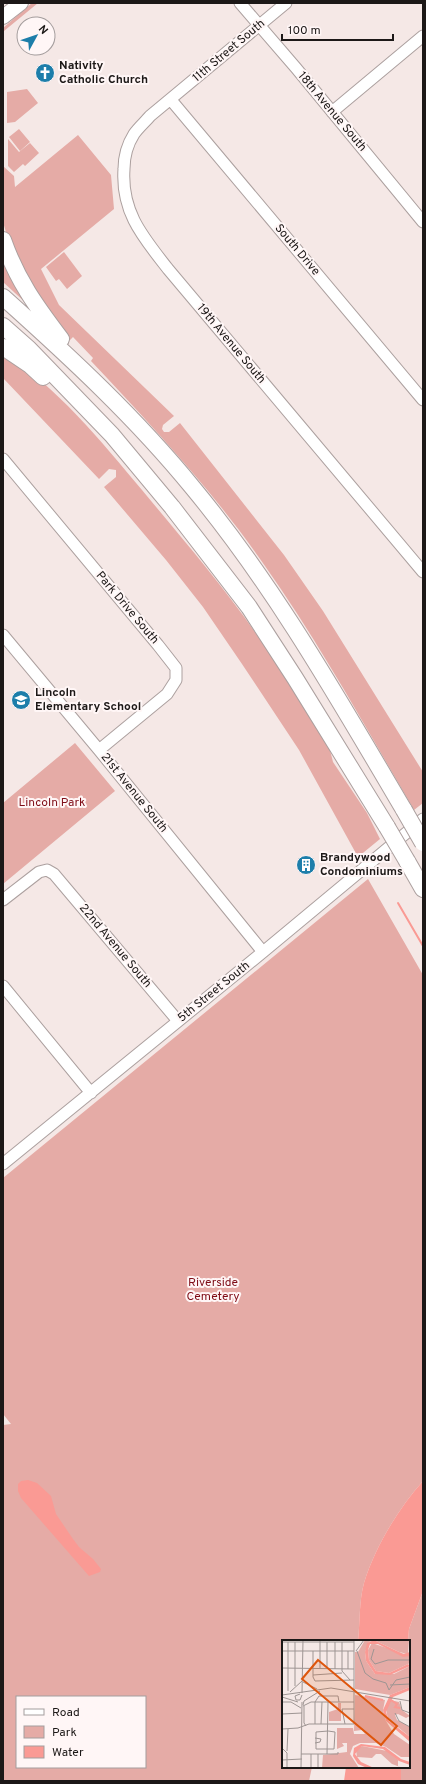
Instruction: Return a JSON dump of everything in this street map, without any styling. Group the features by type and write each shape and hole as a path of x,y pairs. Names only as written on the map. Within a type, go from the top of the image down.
{"highway":[{"path":"3,240 10,260 30,298 91,378"},
{"path":"3,297 133,419 194,489 268,588 343,706 423,843"},
{"path":"3,326 40,360 112,435 249,607 296,678 423,889"},
{"path":"3,347 30,365 134,462"}],"main road":[{"path":"3,11 12,3"},
{"path":"3,17 21,3"}],"street":[{"name":"18th Avenue South","path":"240,3 332,112 419,211 423,222"},
{"name":"11th Street South","path":"171,100 286,3"},
{"path":"332,112 423,36"},
{"name":"South Drive","path":"171,100 423,400"},
{"name":"19th Avenue South","path":"171,100 150,116 134,134 125,153 124,194 128,210 143,236 168,269 423,572"},
{"name":"Park Drive South","path":"3,459 176,668 176,680 167,694 100,750"},
{"name":"21st Avenue South","path":"3,635 100,750 263,952"},
{"name":"5th Street South","path":"3,1164 263,952 423,819"},
{"name":"22nd Avenue South","path":"3,900 39,872 47,870 50,871 68,890 178,1021"},
{"path":"3,986 91,1093"}],"green space":[{"path":"32,3 38,3 22,16 17,16"},
{"path":"16,17 16,21 4,31 3,69 3,28"},
{"path":"27,89 38,103 15,122 7,123 7,92"},
{"path":"19,129 30,142 20,151 9,137"},
{"path":"78,135 111,175 114,209 41,269 59,305 174,416 163,425 162,429 164,432 169,432 180,423 284,555 323,611 423,772 423,803 414,810 324,656 265,566 225,512 182,460 91,361 93,358 73,337 70,340 59,329 36,296 8,239 3,222 3,166 14,176 15,187"},
{"path":"8,139 19,152 30,143 39,153 25,166 23,164 14,172 8,166"},
{"path":"3,250 27,304 3,282"},
{"path":"64,252 82,276 67,289 59,279 56,281 46,267"},
{"path":"3,352 42,381 94,434 200,560 255,632 320,731 329,746 333,762 367,813 380,839 358,857 299,750 203,607 166,560 104,487 116,477 116,470 109,469 99,479 3,378"},
{"name":"Lincoln Park","path":"75,743 115,791 3,884 3,803"},
{"name":"Riverside Cemetery","path":"368,879 423,975 423,1481 396,1516 374,1556 364,1583 361,1597 358,1640 282,1640 282,1768 312,1768 309,1781 3,1781 3,1425 11,1424 3,1414 3,1178"},
{"path":"423,1591 423,1781 401,1781 401,1768 410,1768 409,1629"}],"water":[{"path":"28,1480 37,1483 51,1496 56,1514 79,1547 93,1559 101,1569 100,1572 89,1576 21,1498 18,1491 18,1484 21,1481"},
{"path":"423,1481 423,1591 409,1629 408,1640 358,1640 361,1597 369,1569 388,1529"},
{"path":"346,1768 401,1768 401,1781 344,1781"}],"waterway":[{"path":"398,903 423,946"}],"place":[{"name":"Nativity Catholic Church","path":"45,73"},
{"name":"Lincoln Elementary School","path":"21,700"},
{"name":"Brandywood Condominiums","path":"306,865"}]}
